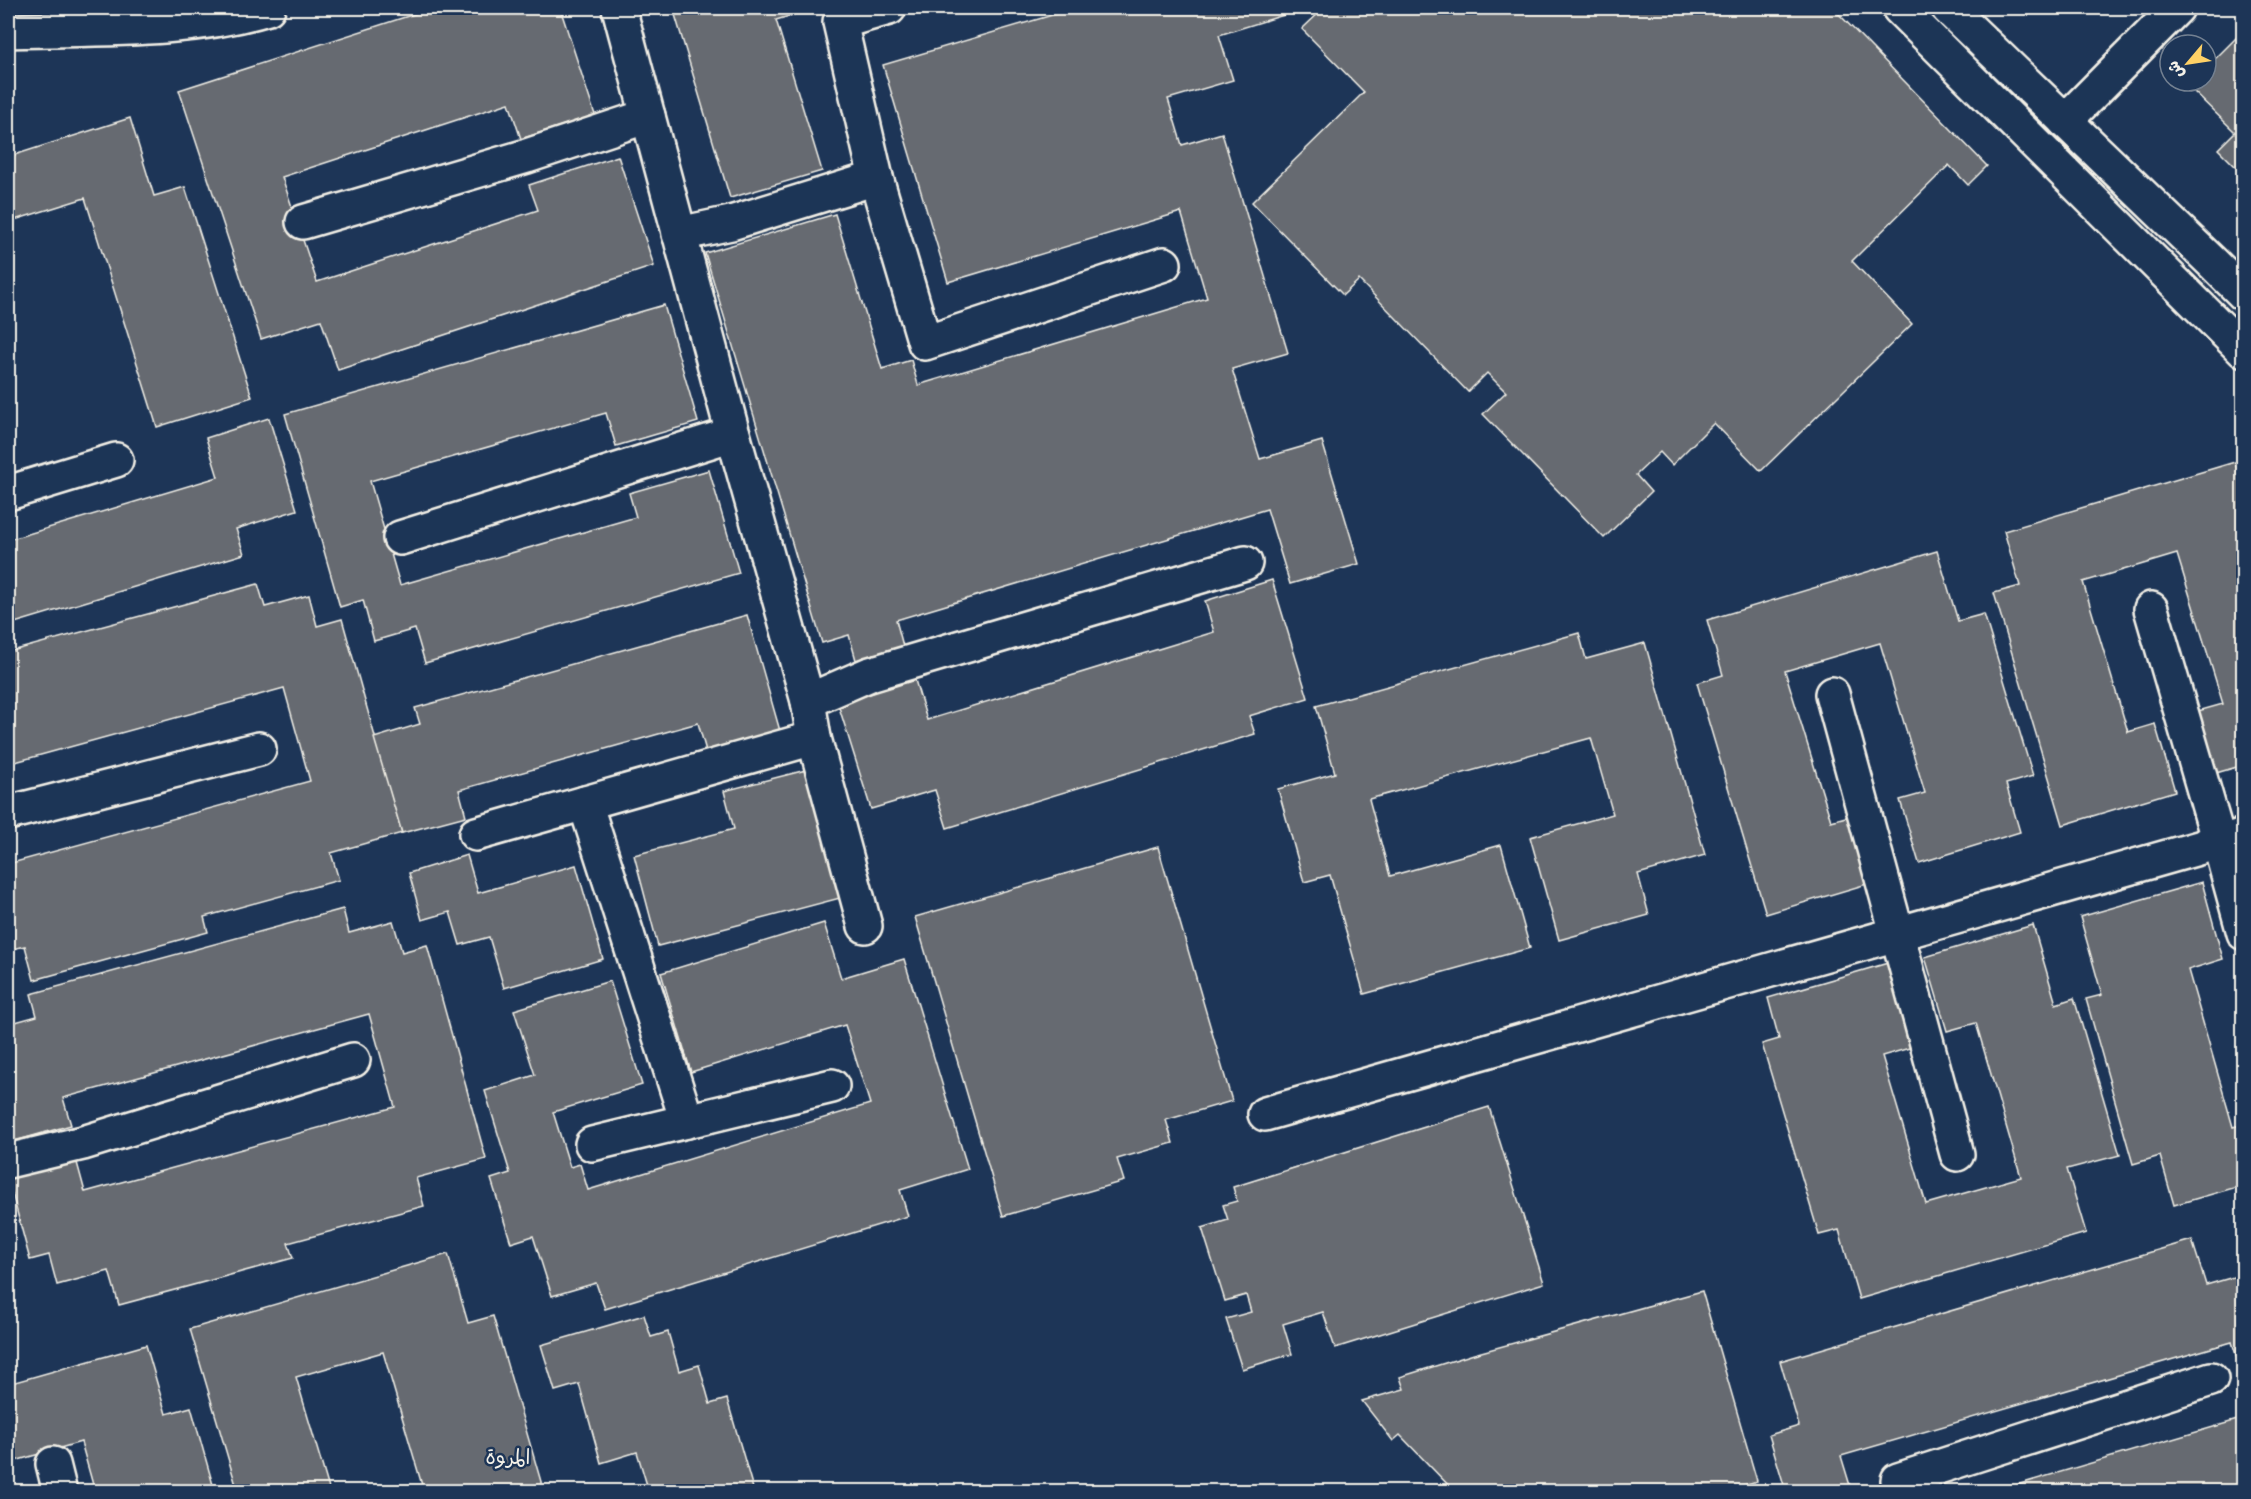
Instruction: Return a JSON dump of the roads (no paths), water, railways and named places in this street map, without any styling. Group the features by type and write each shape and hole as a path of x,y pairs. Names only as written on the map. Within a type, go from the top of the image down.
{"street":[{"path":"8,31 164,26 248,14 268,8"},
{"path":"619,8 807,701 814,738 865,926"},
{"path":"889,8 840,22 876,178 925,343 1164,264"},
{"path":"1899,8 2244,351"},
{"path":"1948,8 2244,294"},
{"path":"2065,121 2177,8"},
{"path":"303,222 527,156 648,116"},
{"path":"680,234 731,223 876,178"},
{"path":"400,538 733,434"},
{"path":"8,493 116,460"},
{"path":"807,701 870,674 1245,562"},
{"path":"2151,609 2231,839 2244,933"},
{"path":"1832,694 1957,1154"},
{"path":"476,834 814,738"},
{"path":"8,813 259,748"},
{"path":"585,803 687,1121"},
{"path":"1265,1114 2231,839"},
{"path":"8,1161 83,1143 353,1060"},
{"path":"592,1144 832,1086"},
{"path":"1901,1491 1898,1480 2211,1379"}],"district":[{"name":"المروة","path":"508,1457"}]}
